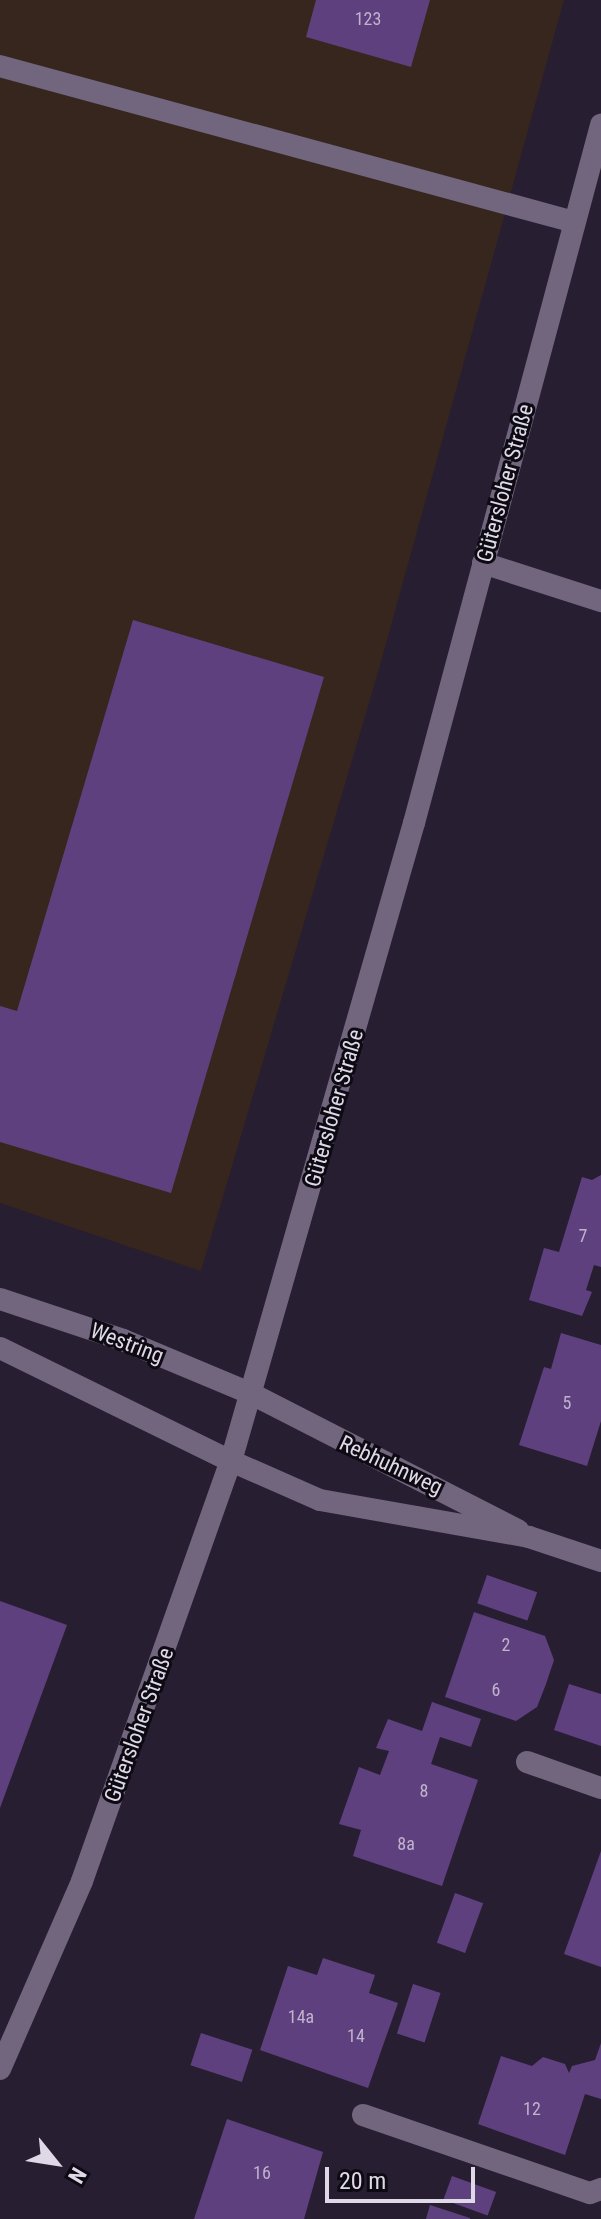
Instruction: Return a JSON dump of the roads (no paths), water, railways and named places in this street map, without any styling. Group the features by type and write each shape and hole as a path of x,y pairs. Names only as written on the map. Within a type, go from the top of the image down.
{"main road":[{"path":"0,66 574,222"},
{"name":"Gütersloher Straße","path":"0,2069 82,1881 252,1394 601,125"},
{"path":"483,563 601,601"},
{"name":"Westring","path":"0,1299 123,1340 252,1394"},
{"path":"0,1348 231,1461"},
{"name":"Rebhuhnweg","path":"252,1394 366,1455 465,1499 529,1537"},
{"name":"Rebhuhnweg","path":"231,1461 320,1500 529,1537 601,1561"},
{"path":"527,1762 601,1788"},
{"path":"363,2115 590,2193 601,2189"}]}
